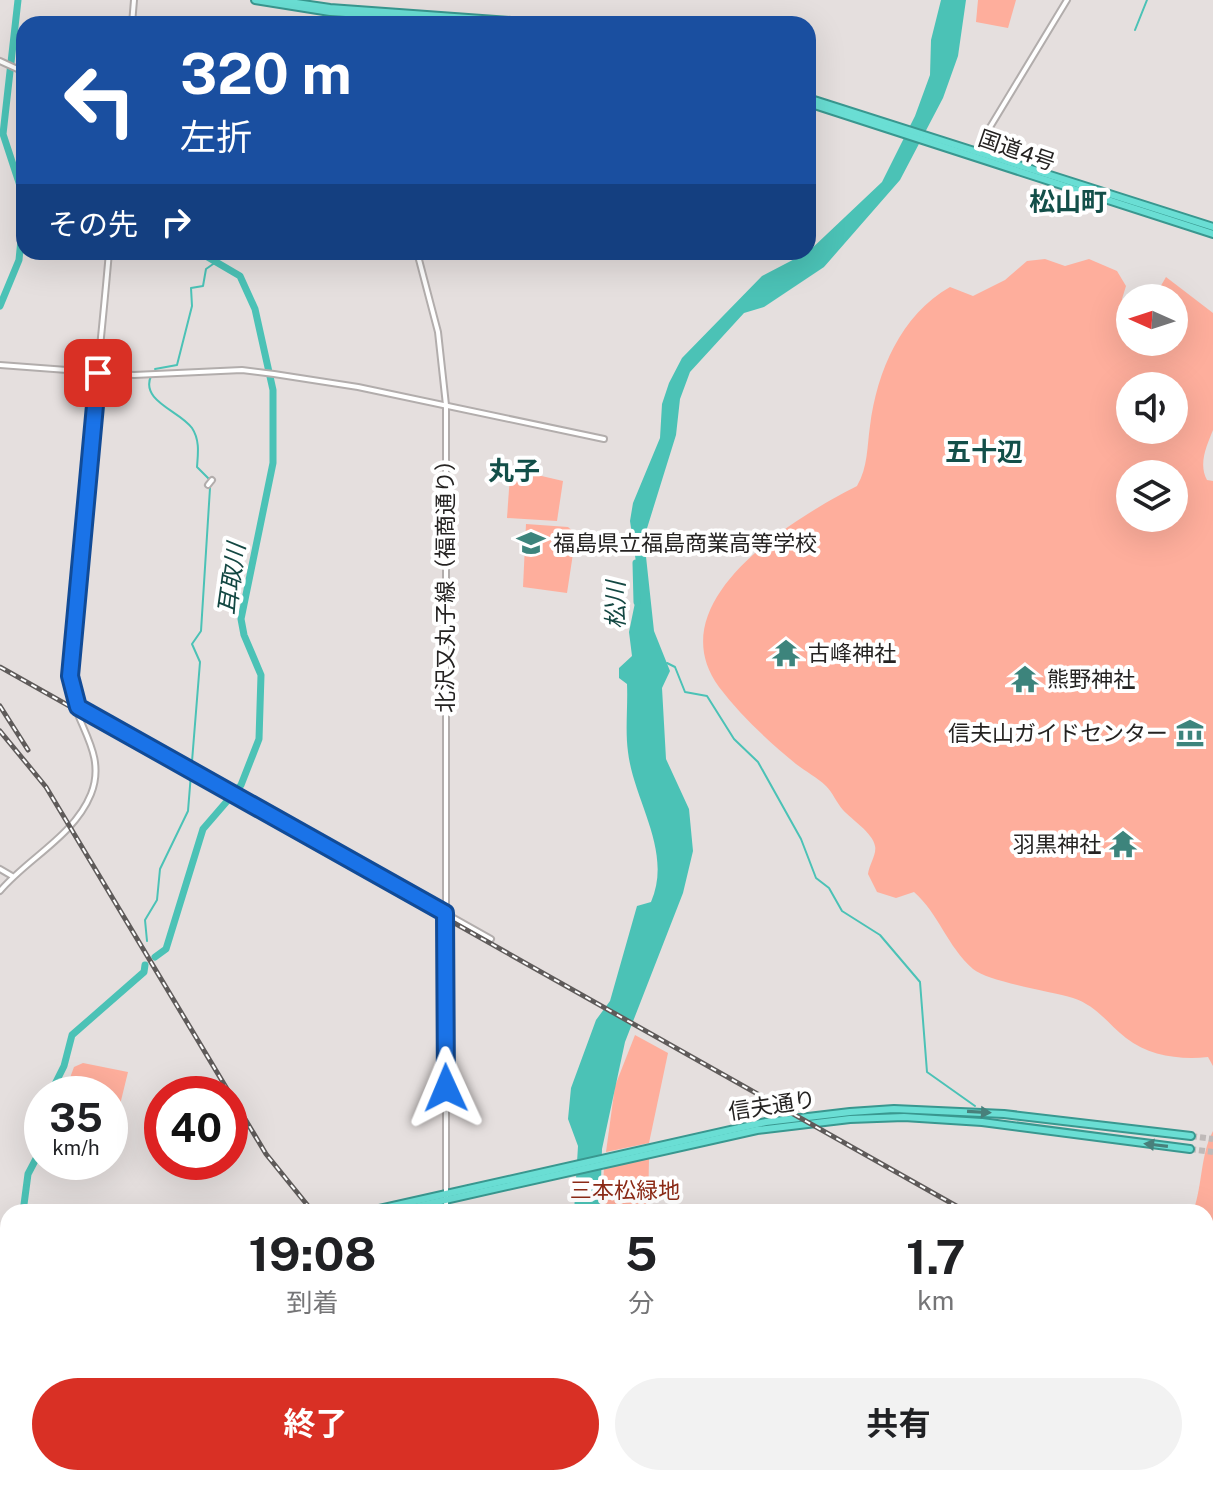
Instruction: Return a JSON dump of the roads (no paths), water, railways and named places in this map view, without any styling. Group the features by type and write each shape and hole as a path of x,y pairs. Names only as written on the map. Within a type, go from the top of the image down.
{"highway":[{"path":"255,0 409,16"},
{"path":"276,0 368,13 418,16"},
{"name":"国道4号","path":"816,102 1213,234"},
{"name":"国道4号","path":"974,153 1213,227"},
{"name":"信夫通り","path":"408,1204 766,1122 894,1109 1075,1120 1191,1136"},
{"name":"信夫通り","path":"652,1150 791,1125 904,1117 982,1122 1190,1149"},
{"name":"信夫通り","path":"420,1204 445,1197"}],"street":[{"path":"974,153 1067,0"},
{"path":"0,891 68,828 91,794 96,759 70,676 108,260"},
{"name":"北沢又丸子線（福商通り）","path":"419,260 436,321 446,405 445,1204"},
{"path":"0,365 98,373 242,370 446,405 604,439"},
{"path":"78,707 491,939"},
{"path":"0,869 13,876"}],"water":[{"path":"941,0 966,0 958,56 943,98 900,180 824,267 764,307 744,313 690,372 680,399 676,435 644,538 654,631 670,671 662,688 666,759 689,809 693,851 683,893 625,1042 602,1149 600,1204 574,1204 578,1146 568,1119 571,1088 596,1020 610,1001 637,906 651,902 657,883 655,845 628,752 627,684 619,678 619,668 632,656 629,632 639,583 630,521 633,503 660,438 662,404 682,358 762,276 793,260 816,260 816,244 882,182 915,116 930,75 931,40"}],"waterway":[{"path":"16,16 18,0"},
{"path":"1135,30 1147,0"},
{"path":"16,18 3,134 16,174"},
{"path":"0,306 19,260"},
{"name":"耳取川","path":"155,957 166,949 203,829 241,785 259,739 261,675 244,635 241,619 273,463 273,390 255,309 240,276 213,260"},
{"path":"155,369 177,365 192,306 191,288 203,286 206,269 216,262"},
{"path":"147,941 145,920 157,900 160,869 188,811 200,662 192,644 201,631 210,488 210,480 197,467 195,433 156,399 149,385 151,376"},
{"name":"松川","path":"636,563 637,602"},
{"path":"667,663 675,667 685,692 707,696 734,739 758,762 801,839 816,878 829,888 842,911 880,935 920,982 927,1072 975,1106"},
{"name":"耳取川","path":"59,1076 72,1035 144,972 145,965"},
{"name":"耳取川","path":"24,1204 27,1180"}],"tunnel":[{"path":"1191,1136 1213,1139"},
{"path":"1190,1149 1213,1152"}],"railway":[{"path":"0,667 953,1204"},
{"path":"0,706 28,750"},
{"path":"0,731 46,787 266,1154 307,1204"}],"place":[{"name":"福島県立福島商業高等学校","path":"531,543"},
{"name":"古峰神社","path":"786,653"},
{"name":"熊野神社","path":"1025,679"},
{"name":"信夫山ガイドセンター","path":"1190,733"},
{"name":"羽黒神社","path":"1123,844"}],"district":[{"name":"松山町","path":"1068,202"},
{"name":"五十辺","path":"984,452"},
{"name":"丸子","path":"514,471"}],"park label":[{"name":"三本松緑地","path":"625,1190"}]}
